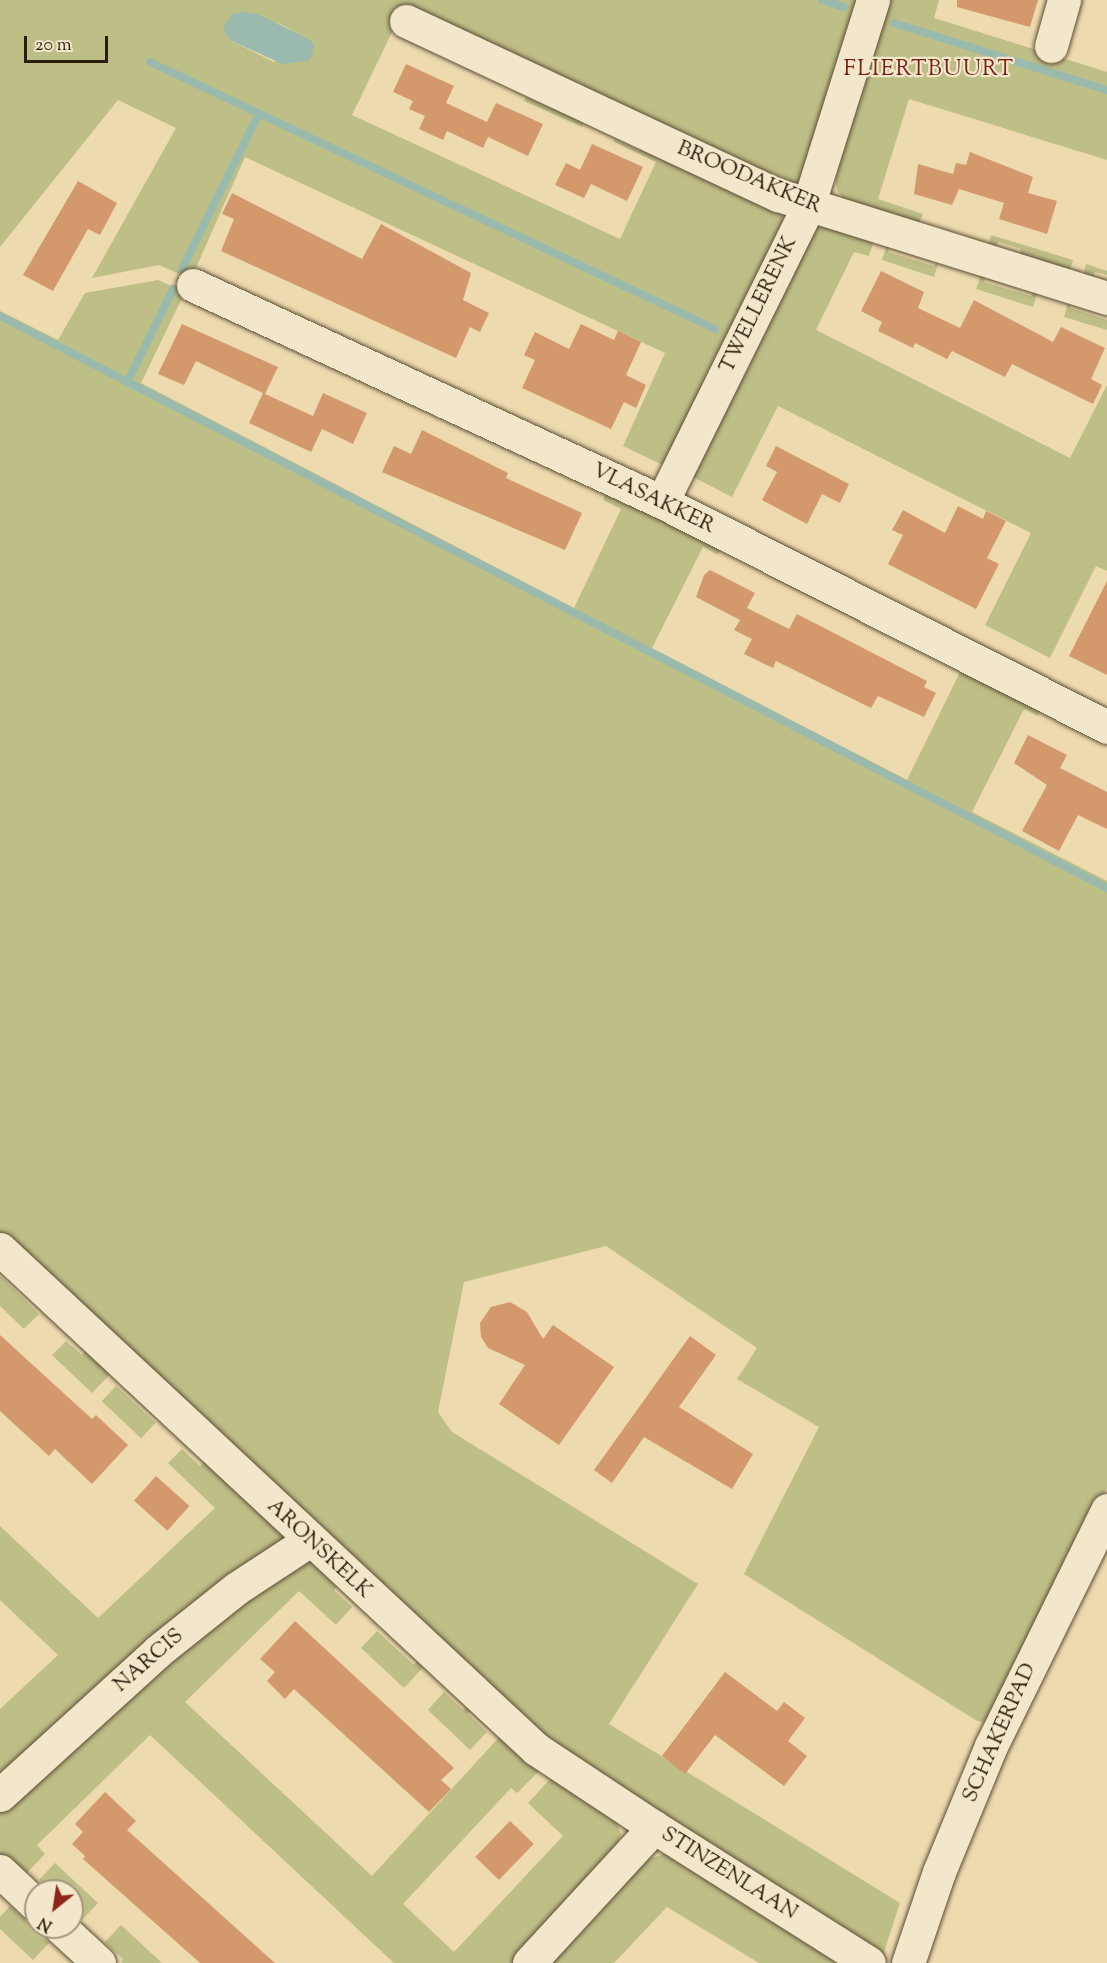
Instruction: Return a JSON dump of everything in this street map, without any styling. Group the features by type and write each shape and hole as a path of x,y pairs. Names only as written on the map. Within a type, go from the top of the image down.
{"street":[{"name":"TWELLERENK","path":"662,502 808,206 873,0"},
{"path":"1051,46 1064,0"},
{"name":"BROODAKKER","path":"406,21 808,206 1107,298"},
{"name":"VLASAKKER","path":"193,285 662,502 1107,727"},
{"name":"ARONSKELK","path":"0,1249 536,1749 654,1827"},
{"name":"SCHAKERPAD","path":"908,1963 939,1872 990,1746 1107,1510"},
{"name":"NARCIS","path":"0,1796 158,1651 237,1588 310,1540"},
{"name":"STINZENLAAN","path":"529,1963 654,1827 869,1963"},
{"path":"0,1871 24,1894"},
{"path":"73,1939 99,1963"}],"green space":[{"path":"0,0 863,0 802,180 790,186 395,26 352,115 620,239 656,162 614,142 615,139 640,151 644,141 778,204 786,227 667,467 623,446 665,353 245,157 191,279 159,265 92,278 176,128 118,100 0,247","holes":["278,23 311,40 314,46 274,62 230,40"]},
{"path":"885,0 939,0 934,18 1107,72 1107,160 909,99 878,199 923,214 917,227 845,201 837,190 834,166"},
{"path":"526,97 550,108 554,100 588,115 582,127 524,101"},
{"path":"830,224 875,238 869,256 854,252 816,330 1070,458 1107,385 1107,571 1096,566 1050,658 985,625 1031,533 778,406 732,497 687,474 813,229"},
{"path":"991,235 1073,260 1069,274 1019,259 1021,249 998,242 995,251 987,249"},
{"path":"888,242 891,242 888,252 934,266 940,258 934,277 882,260"},
{"path":"1086,264 1107,271 1107,275 1095,272 1092,281 1082,279"},
{"path":"982,271 986,272 984,282 1031,296 1035,287 1039,288 1033,307 976,289"},
{"path":"158,280 185,292 141,383 574,608 621,509 603,500 607,490 723,545 718,555 703,547 652,648 907,780 963,666 1043,706 1038,716 1024,709 972,812 1107,881 1107,1488 987,1723 977,1721 744,1574 819,1427 737,1379 757,1348 606,1246 464,1282 438,1412 452,1432 698,1584 609,1724 900,1903 883,1955 567,1758 0,1237 0,311 58,340 85,293"},
{"path":"1070,297 1070,308 1107,320 1107,330 1064,317"},
{"path":"0,1276 39,1314 24,1329 0,1306"},
{"path":"66,1341 82,1355 88,1348 113,1371 92,1393 52,1355"},
{"path":"116,1386 155,1423 141,1438 102,1401"},
{"path":"182,1449 200,1466 207,1459 294,1540 0,1786 0,1709 58,1655 0,1600 0,1526 98,1618 215,1508 168,1463"},
{"path":"305,1551 340,1583 334,1590 352,1607 336,1625 299,1591 185,1702 372,1876 502,1734 542,1768 517,1793 511,1788 403,1904 454,1952 563,1836 528,1803 553,1776 617,1821 621,1835 611,1857 513,1963 394,1963 150,1735 37,1845 45,1854 23,1877 0,1856 0,1805 163,1655"},
{"path":"377,1631 414,1665 420,1658 426,1664 404,1688 361,1648"},
{"path":"444,1692 463,1710 470,1704 474,1708 468,1714 487,1732 470,1750 428,1710"},
{"path":"665,1854 675,1854 851,1963 759,1963 667,1907 614,1963 553,1963 549,1959 642,1861"},
{"path":"55,1863 72,1879 40,1879"},
{"path":"84,1890 98,1903 84,1918"},
{"path":"10,1906 24,1919 24,1939 45,1939 49,1943 33,1960 0,1929 0,1917"},
{"path":"121,1925 162,1963 121,1963 123,1959 105,1942"}],"shaded area":[{"path":"243,12 258,14 311,40 314,46 308,61 282,64 230,40 223,28 232,14"}],"building":[{"path":"957,0 1038,0 1030,27 957,7"},
{"path":"406,64 454,86 446,103 487,122 496,103 543,124 528,156 488,137 483,148 447,131 443,140 419,129 425,116 409,109 413,101 393,92"},
{"path":"592,144 643,167 627,201 591,184 584,198 555,185 566,163 580,170"},
{"path":"970,152 1033,177 1028,193 1057,201 1047,234 999,219 1004,203 959,189 952,205 914,194 918,164 953,174 956,163 966,165"},
{"path":"78,181 117,203 100,235 88,229 53,291 23,275"},
{"path":"232,193 362,259 381,224 471,273 463,300 489,313 480,332 470,327 456,358 221,251 234,219 222,214"},
{"path":"881,271 924,292 918,308 960,328 974,300 1053,342 1061,327 1105,348 1091,379 1102,385 1093,404 1012,364 1005,377 952,351 947,359 915,343 913,348 878,331 882,322 861,311"},
{"path":"182,324 278,367 265,394 196,361 184,385 158,374"},
{"path":"581,324 614,340 618,331 641,342 626,375 646,385 636,408 624,402 611,429 522,388 535,360 524,355 535,332 569,349"},
{"path":"263,393 313,416 323,393 367,413 353,444 322,429 311,452 249,423"},
{"path":"422,430 508,473 506,478 582,513 565,550 382,472 394,446 411,454"},
{"path":"776,446 849,484 840,503 822,494 807,524 762,500 777,472 766,466"},
{"path":"958,506 983,519 986,511 1006,521 987,558 999,564 976,609 888,564 903,535 892,530 903,510 945,533"},
{"path":"710,570 755,593 747,608 789,629 797,614 927,681 924,687 936,693 924,717 878,696 871,708 776,661 773,668 744,654 752,639 734,630 740,620 696,597 704,575"},
{"path":"1107,581 1107,675 1069,656"},
{"path":"1028,735 1067,755 1060,768 1107,792 1107,829 1078,815 1059,851 1022,831 1047,785 1014,763"},
{"path":"510,1302 527,1312 543,1339 553,1325 614,1367 559,1445 499,1404 525,1365 488,1348 481,1337 480,1323 491,1307"},
{"path":"0,1335 92,1419 96,1415 128,1445 92,1484 55,1449 49,1456 0,1411"},
{"path":"690,1336 716,1355 679,1407 753,1454 732,1489 644,1437 612,1483 594,1470"},
{"path":"156,1476 189,1506 167,1531 134,1501"},
{"path":"295,1621 454,1768 441,1780 451,1789 429,1812 294,1689 285,1699 267,1681 275,1672 260,1659"},
{"path":"725,1672 777,1711 784,1702 805,1718 788,1741 807,1756 784,1786 715,1735 685,1774 662,1756"},
{"path":"105,1792 136,1821 127,1830 275,1963 200,1963 83,1859 85,1856 72,1844 83,1832 75,1824"},
{"path":"510,1821 534,1844 499,1880 475,1857"}],"waterway":[{"path":"822,0 844,7"},
{"path":"894,23 1107,90"},
{"path":"150,62 715,329"},
{"path":"182,269 259,113"},
{"path":"127,383 173,289"},
{"path":"0,316 1107,888"}],"district":[{"name":"FLIERTBUURT","path":"929,71"}]}
